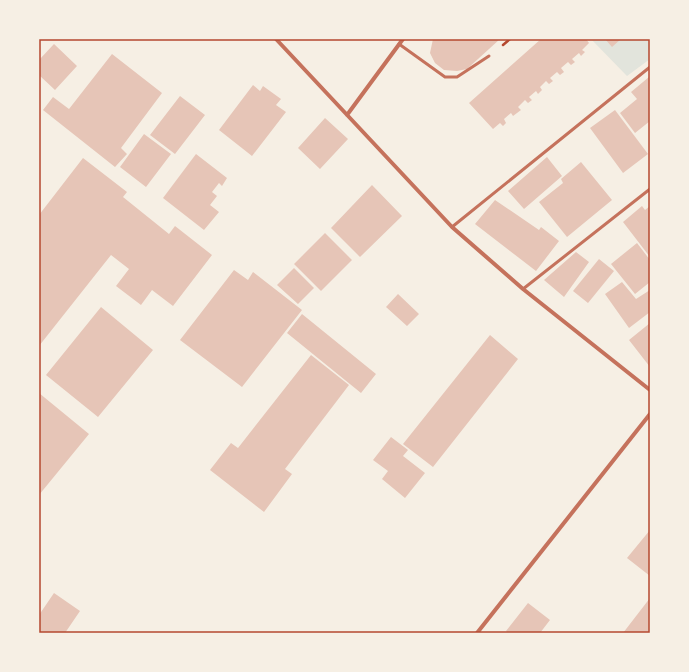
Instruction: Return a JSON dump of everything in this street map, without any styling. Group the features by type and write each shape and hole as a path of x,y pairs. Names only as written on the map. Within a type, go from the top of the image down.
{"street":[{"path":"276,39 452,226 523,289 649,389"},
{"path":"347,115 403,39"},
{"path":"477,633 650,414"}],"lane":[{"path":"399,44 445,77 457,77 490,56"},
{"path":"452,226 650,67"},
{"path":"523,289 650,189"}],"shaded area":[{"path":"591,39 650,39 650,59 627,76"}],"building":[{"path":"433,39 500,39 467,69 457,71 444,70 435,63 430,53"},
{"path":"541,39 586,39 589,43 582,50 585,52 581,56 579,53 572,59 575,62 571,65 568,62 561,68 564,72 560,75 557,72 550,78 553,81 549,84 546,81 540,87 542,90 538,94 536,91 529,97 532,100 528,103 525,100 518,107 521,110 513,116 511,113 504,119 506,123 503,126 500,123 493,129 469,103"},
{"path":"605,39 621,39 612,47"},
{"path":"54,44 77,66 55,90 39,75 39,60"},
{"path":"112,54 162,93 121,148 127,154 115,167 43,110 53,97 69,109"},
{"path":"649,77 650,121 635,133 620,113 637,99 631,92"},
{"path":"253,85 260,91 263,86 281,99 276,105 286,112 252,156 219,130"},
{"path":"180,96 205,115 175,154 150,135"},
{"path":"615,110 648,154 623,173 590,128"},
{"path":"325,118 348,139 320,169 298,148"},
{"path":"144,134 171,154 146,187 120,167"},
{"path":"196,154 227,178 222,186 219,183 212,192 217,196 210,205 219,212 204,230 163,198"},
{"path":"547,157 562,176 524,209 508,191"},
{"path":"83,158 127,192 123,197 169,234 175,226 212,255 173,306 152,290 141,305 116,286 129,269 111,255 39,346 39,215"},
{"path":"581,162 612,200 567,237 539,202 563,183 561,179"},
{"path":"372,185 402,216 360,257 331,228"},
{"path":"495,200 539,230 541,227 559,241 536,271 475,224"},
{"path":"642,206 645,210 650,206 650,257 623,222"},
{"path":"325,233 352,260 321,291 294,264"},
{"path":"637,243 650,260 650,282 635,294 611,264"},
{"path":"576,252 589,262 564,297 544,280"},
{"path":"599,259 614,271 588,303 573,291"},
{"path":"294,268 314,288 298,304 277,285"},
{"path":"234,270 248,280 253,272 302,310 242,387 180,340"},
{"path":"622,282 636,299 650,290 650,312 629,328 605,294"},
{"path":"398,294 419,314 407,326 386,307"},
{"path":"101,307 153,350 98,417 46,375"},
{"path":"302,314 376,374 361,393 287,333"},
{"path":"650,323 650,367 629,340"},
{"path":"490,335 518,359 433,467 403,444"},
{"path":"311,355 349,385 285,469 292,474 264,512 210,470 231,443 238,448"},
{"path":"39,393 89,434 39,495"},
{"path":"391,437 408,450 403,456 425,473 405,498 382,479 388,471 373,460"},
{"path":"650,530 650,576 627,558"},
{"path":"54,593 80,611 65,633 39,633 39,615"},
{"path":"650,598 650,633 623,633"},
{"path":"528,603 550,620 540,633 508,633 506,631"}]}
